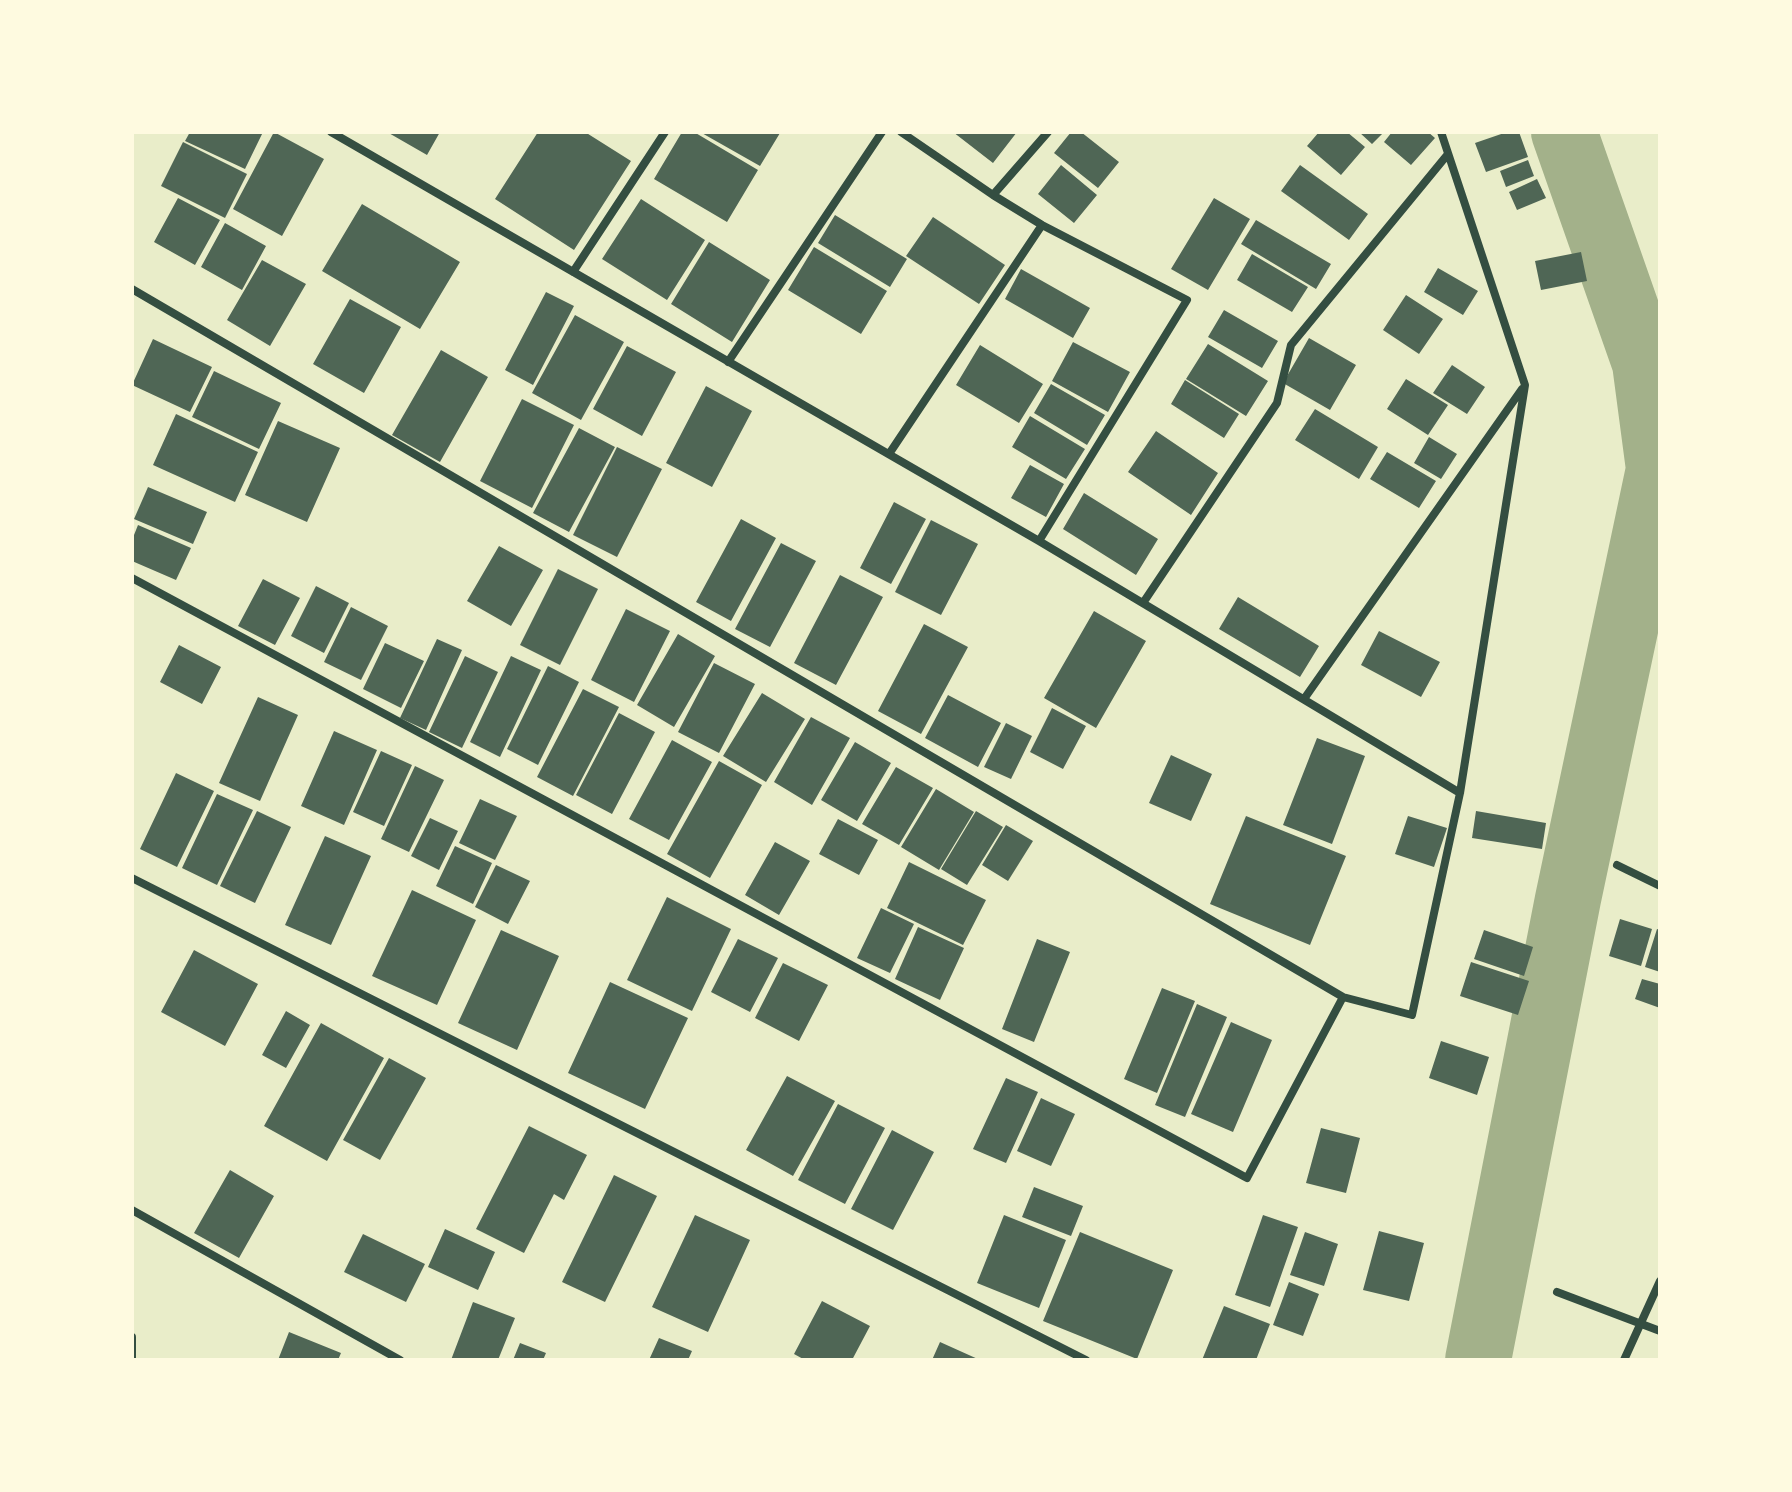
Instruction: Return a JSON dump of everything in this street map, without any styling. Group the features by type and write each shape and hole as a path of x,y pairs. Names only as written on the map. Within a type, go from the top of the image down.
{"street":[{"path":"331,132 1039,541 1460,793"},
{"path":"573,272 665,132"},
{"path":"728,362 882,132"},
{"path":"901,132 1042,225 1187,300 1039,541"},
{"path":"993,195 1048,132"},
{"path":"132,289 1343,997 1412,1015 1460,793 1525,385 1441,132"},
{"path":"1143,603 1277,403 1291,345 1448,154"},
{"path":"889,454 1042,225"},
{"path":"1304,699 1525,385"},
{"path":"132,578 1247,1178 1343,997"},
{"path":"1617,865 1660,886"},
{"path":"132,878 1086,1360"},
{"path":"132,1210 398,1359"},
{"path":"1624,1360 1660,1281"},
{"path":"1557,1292 1660,1331"},
{"path":"132,1337 132,1360"}],"building":[{"path":"190,132 263,132 245,169 185,141"},
{"path":"274,132 324,159 282,236 233,209"},
{"path":"387,132 440,132 427,155"},
{"path":"538,132 585,132 631,161 574,250 495,199"},
{"path":"682,132 694,132 758,170 727,222 654,179"},
{"path":"700,132 777,132 780,133 760,166"},
{"path":"953,132 1017,132 993,163"},
{"path":"1071,132 1081,132 1119,162 1098,188 1054,153"},
{"path":"1319,132 1347,132 1365,147 1341,175 1307,146"},
{"path":"1359,132 1384,132 1372,144"},
{"path":"1392,132 1428,132 1435,138 1411,165 1384,142"},
{"path":"1507,132 1519,132 1528,157 1486,172 1475,143"},
{"path":"183,142 247,174 225,218 161,186"},
{"path":"1528,160 1534,176 1506,187 1500,171"},
{"path":"1061,165 1097,195 1074,223 1038,194"},
{"path":"1300,165 1368,214 1349,240 1281,191"},
{"path":"1537,179 1546,198 1517,210 1509,192"},
{"path":"178,198 220,220 195,265 154,242"},
{"path":"1214,198 1250,219 1208,290 1171,269"},
{"path":"641,199 705,240 667,300 602,259"},
{"path":"362,204 460,262 420,329 322,271"},
{"path":"835,215 907,259 890,287 818,243"},
{"path":"933,217 1005,265 979,304 906,256"},
{"path":"1256,220 1331,264 1316,289 1241,244"},
{"path":"225,223 266,246 242,290 201,267"},
{"path":"709,242 770,280 732,342 671,304"},
{"path":"814,247 887,291 861,334 788,290"},
{"path":"1581,252 1587,281 1541,290 1535,261"},
{"path":"1252,254 1308,287 1292,312 1237,280"},
{"path":"262,260 306,284 270,346 227,320"},
{"path":"1438,268 1478,291 1463,315 1424,292"},
{"path":"1021,269 1090,308 1073,338 1005,299"},
{"path":"546,292 574,306 533,385 505,370"},
{"path":"1406,295 1443,319 1419,354 1383,330"},
{"path":"350,299 401,327 364,393 313,364"},
{"path":"1224,310 1278,341 1262,368 1208,337"},
{"path":"575,315 624,342 581,420 532,393"},
{"path":"1309,338 1356,365 1330,410 1283,383"},
{"path":"153,339 212,367 190,412 132,385"},
{"path":"1073,342 1130,372 1108,412 1052,381"},
{"path":"1208,344 1268,381 1246,416 1186,379"},
{"path":"980,345 1043,384 1019,423 956,385"},
{"path":"627,346 676,372 642,436 593,409"},
{"path":"441,350 488,377 440,462 392,435"},
{"path":"1452,365 1485,387 1467,414 1433,393"},
{"path":"214,371 281,403 259,449 192,417"},
{"path":"1406,379 1448,405 1428,435 1387,409"},
{"path":"1185,380 1239,414 1224,438 1171,404"},
{"path":"1051,384 1105,415 1087,445 1034,413"},
{"path":"706,386 752,411 712,487 666,463"},
{"path":"522,399 574,425 532,508 480,481"},
{"path":"1315,409 1378,447 1359,479 1295,440"},
{"path":"176,414 258,452 235,502 153,465"},
{"path":"1030,416 1085,449 1066,479 1012,447"},
{"path":"278,421 340,448 307,522 245,495"},
{"path":"579,428 615,447 569,532 533,513"},
{"path":"1156,431 1218,473 1191,515 1128,472"},
{"path":"1429,437 1457,454 1441,479 1414,463"},
{"path":"617,447 662,469 617,557 573,535"},
{"path":"1387,452 1436,481 1419,508 1370,479"},
{"path":"1030,465 1064,484 1046,517 1011,498"},
{"path":"148,487 207,512 193,544 134,519"},
{"path":"1084,493 1158,539 1136,575 1063,529"},
{"path":"894,502 926,519 891,584 860,568"},
{"path":"741,519 776,538 731,621 696,602"},
{"path":"931,520 978,544 941,615 895,592"},
{"path":"138,525 191,548 176,580 132,561 132,540"},
{"path":"781,543 816,561 770,647 735,629"},
{"path":"499,546 543,570 511,626 467,601"},
{"path":"558,569 598,589 560,665 520,645"},
{"path":"840,575 883,597 836,685 794,663"},
{"path":"263,579 300,598 275,645 238,626"},
{"path":"316,586 349,603 324,653 291,636"},
{"path":"1238,597 1319,646 1300,677 1219,629"},
{"path":"351,607 388,626 361,680 324,662"},
{"path":"626,609 670,631 634,702 591,680"},
{"path":"1094,611 1146,641 1096,728 1044,698"},
{"path":"924,624 968,647 921,734 878,711"},
{"path":"1379,631 1440,662 1421,697 1361,665"},
{"path":"678,634 715,656 674,727 637,705"},
{"path":"437,639 462,650 426,730 400,718"},
{"path":"385,643 424,661 401,708 363,689"},
{"path":"179,645 221,667 202,704 160,682"},
{"path":"465,656 498,672 462,748 429,732"},
{"path":"511,656 541,670 500,757 470,742"},
{"path":"714,663 755,684 719,753 678,732"},
{"path":"548,666 579,682 538,765 507,749"},
{"path":"583,689 619,707 573,796 537,777"},
{"path":"762,693 805,719 766,782 723,756"},
{"path":"948,695 1001,723 978,767 925,738"},
{"path":"258,697 298,715 260,801 219,783"},
{"path":"1052,708 1086,726 1063,769 1030,752"},
{"path":"619,713 655,732 612,814 576,795"},
{"path":"811,717 850,738 812,805 774,782"},
{"path":"1006,723 1032,736 1011,779 984,767"},
{"path":"334,731 377,750 344,825 301,806"},
{"path":"1317,738 1365,756 1332,844 1283,825"},
{"path":"672,740 712,762 669,840 629,819"},
{"path":"855,742 891,763 857,821 821,800"},
{"path":"381,751 412,765 384,826 353,812"},
{"path":"1171,755 1212,774 1191,821 1149,803"},
{"path":"719,761 762,785 710,878 667,854"},
{"path":"415,766 444,780 409,852 381,839"},
{"path":"896,767 933,788 899,845 862,824"},
{"path":"176,773 214,791 177,867 140,849"},
{"path":"936,789 974,812 939,870 901,847"},
{"path":"217,794 253,810 217,885 182,868"},
{"path":"480,799 517,816 495,860 459,843"},
{"path":"257,811 291,827 255,903 220,886"},
{"path":"976,811 1003,827 967,885 941,869"},
{"path":"1476,811 1546,823 1542,849 1472,838"},
{"path":"1246,816 1346,856 1310,945 1210,904"},
{"path":"1408,816 1447,828 1434,867 1395,854"},
{"path":"430,818 458,831 439,870 411,856"},
{"path":"838,819 878,840 859,875 819,854"},
{"path":"1006,825 1033,841 1008,881 982,865"},
{"path":"325,836 371,856 331,945 285,925"},
{"path":"775,842 810,861 779,915 745,895"},
{"path":"455,846 492,863 473,904 436,886"},
{"path":"909,862 986,900 963,945 887,908"},
{"path":"496,865 530,881 508,924 475,907"},
{"path":"412,890 476,920 437,1005 372,976"},
{"path":"667,897 731,929 692,1011 627,980"},
{"path":"881,908 914,924 890,973 857,958"},
{"path":"1620,919 1652,929 1641,966 1609,956"},
{"path":"918,927 964,948 940,1000 895,979"},
{"path":"1657,929 1660,930 1660,972 1645,967"},
{"path":"501,930 559,956 517,1050 458,1023"},
{"path":"1484,930 1533,947 1524,976 1474,959"},
{"path":"738,939 778,958 750,1012 711,992"},
{"path":"1037,939 1070,952 1034,1042 1002,1029"},
{"path":"194,950 258,984 225,1046 161,1012"},
{"path":"1471,962 1529,981 1518,1015 1460,996"},
{"path":"783,963 828,985 799,1041 755,1018"},
{"path":"1642,979 1660,984 1660,1008 1635,999"},
{"path":"610,982 688,1018 645,1109 568,1073"},
{"path":"1162,988 1195,1001 1157,1093 1124,1079"},
{"path":"1197,1004 1227,1017 1185,1117 1155,1105"},
{"path":"286,1011 310,1025 286,1068 262,1055"},
{"path":"1231,1022 1272,1040 1233,1132 1191,1114"},
{"path":"321,1023 384,1058 327,1161 264,1126"},
{"path":"1441,1041 1489,1057 1477,1095 1429,1078"},
{"path":"389,1058 426,1078 380,1160 343,1140"},
{"path":"787,1076 835,1101 793,1176 746,1150"},
{"path":"1006,1078 1038,1092 1006,1163 973,1149"},
{"path":"1041,1098 1075,1114 1051,1166 1017,1151"},
{"path":"838,1104 885,1128 845,1204 798,1180"},
{"path":"529,1126 587,1155 564,1200 554,1194 524,1253 476,1229"},
{"path":"1321,1128 1360,1138 1346,1193 1306,1183"},
{"path":"892,1130 934,1152 893,1230 851,1209"},
{"path":"230,1170 274,1196 239,1258 194,1233"},
{"path":"614,1175 657,1196 605,1302 562,1282"},
{"path":"1034,1187 1083,1206 1071,1236 1022,1217"},
{"path":"695,1215 750,1240 708,1332 652,1307"},
{"path":"1004,1215 1066,1240 1039,1308 977,1283"},
{"path":"1263,1215 1298,1227 1270,1307 1235,1295"},
{"path":"445,1229 495,1252 478,1290 428,1267"},
{"path":"1379,1231 1424,1243 1409,1301 1363,1290"},
{"path":"1080,1232 1173,1270 1137,1359 1043,1321"},
{"path":"1305,1232 1338,1244 1324,1286 1290,1275"},
{"path":"363,1234 425,1264 406,1302 344,1272"},
{"path":"1289,1282 1319,1294 1303,1336 1273,1325"},
{"path":"822,1301 870,1326 852,1360 805,1360 794,1354"},
{"path":"473,1302 515,1318 498,1360 451,1360"},
{"path":"1224,1306 1270,1324 1256,1360 1202,1360"},
{"path":"289,1332 341,1353 338,1360 278,1360"},
{"path":"659,1338 692,1351 688,1360 649,1360"},
{"path":"940,1342 980,1360 932,1360"},
{"path":"520,1343 546,1353 543,1360 513,1360"}],"waterway":[{"path":"1478,1360 1568,899 1659,469 1645,363 1564,132"}]}
